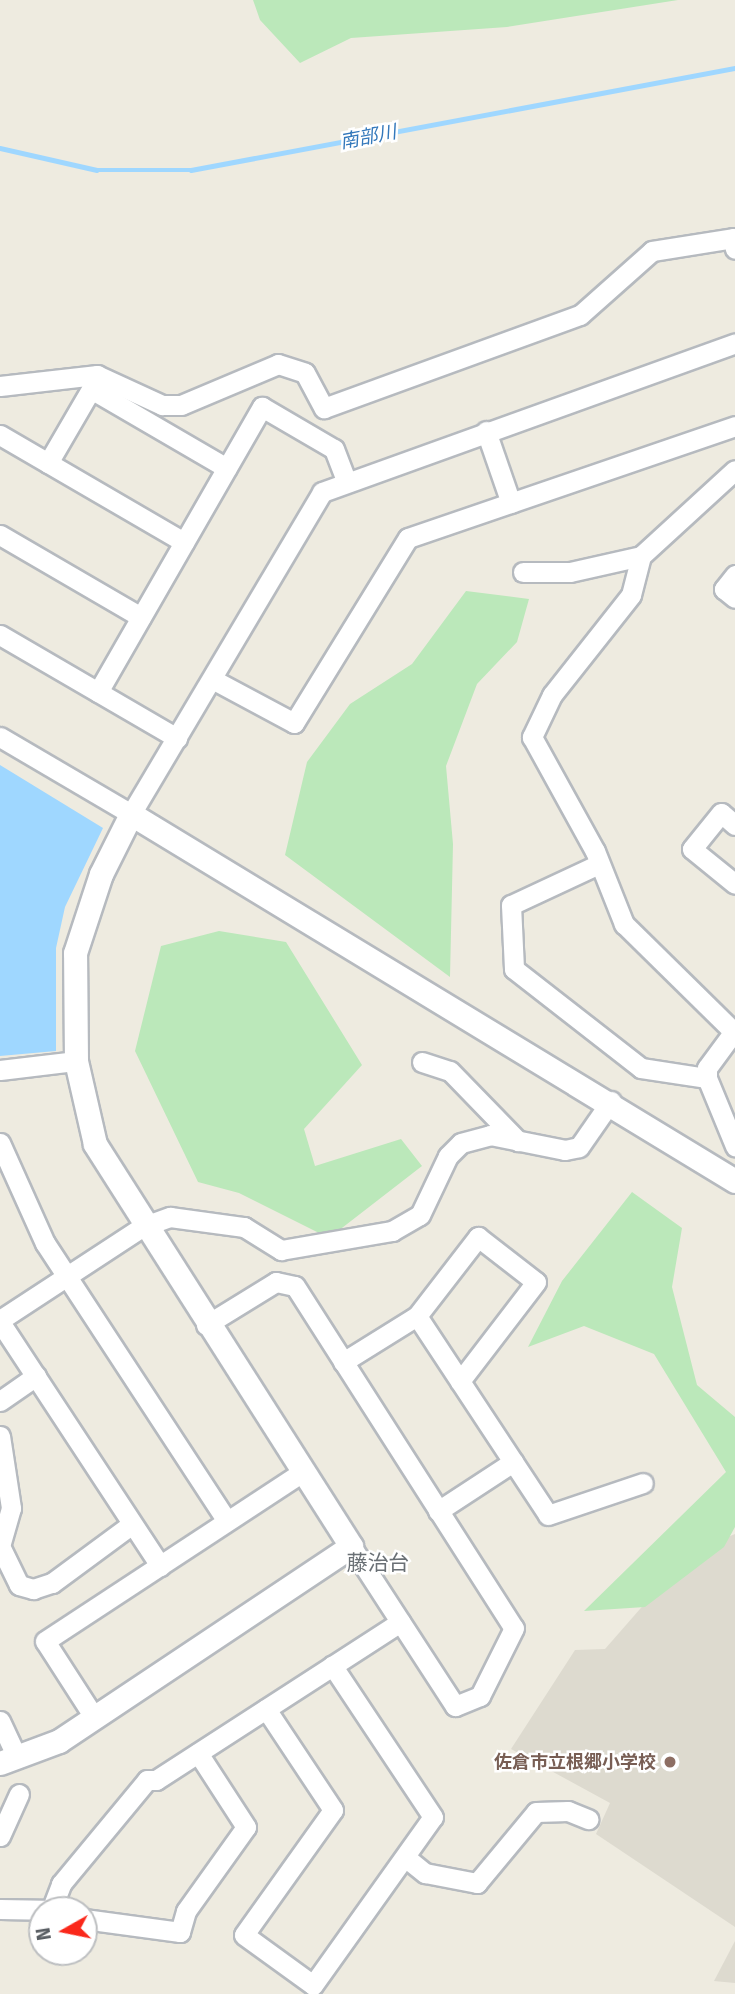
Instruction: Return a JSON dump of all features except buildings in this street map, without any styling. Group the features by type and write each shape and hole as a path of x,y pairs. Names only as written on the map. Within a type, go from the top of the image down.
{"street":[{"path":"0,386 97,375 162,405 181,404 278,364 305,373 324,408 580,315 652,251 734,241"},
{"path":"206,1325 276,1282 295,1286 514,1628 480,1696 455,1706 351,1546 302,1472 206,1325 142,1227 95,1144 76,1061 75,954 101,874 131,814 322,492 346,481 735,343"},
{"path":"48,463 91,389 227,468"},
{"path":"98,692 262,407 334,449 346,481"},
{"path":"212,679 294,723 408,538 735,426"},
{"path":"486,431 510,503"},
{"path":"0,435 184,542"},
{"path":"523,572 570,572 640,556 735,470"},
{"path":"0,535 141,617"},
{"path":"640,556 631,596 552,695 533,737 598,864 624,924 734,1030 707,1078"},
{"path":"735,575 724,589 735,598"},
{"path":"0,635 177,738"},
{"path":"0,737 730,1169"},
{"path":"735,825 720,813 692,849 735,884"},
{"path":"598,864 511,905 514,970 641,1068 707,1078"},
{"path":"0,1070 76,1061"},
{"path":"422,1062 450,1071 518,1141"},
{"path":"707,1078 735,1146"},
{"path":"160,1566 36,1376 7,1343 0,1321 142,1227 191,1215 244,1227 281,1250 337,1245 368,1231 392,1231 420,1215 448,1156 461,1143 490,1135 565,1150 579,1147 611,1101"},
{"path":"0,1143 21,1199 67,1276 227,1521"},
{"path":"344,1362 417,1316 478,1237 536,1282 460,1381"},
{"path":"417,1316 548,1515 643,1483"},
{"path":"0,1401 36,1376"},
{"path":"0,1436 11,1508 0,1546 19,1585 52,1583 132,1524"},
{"path":"438,1511 513,1462"},
{"path":"94,1717 44,1641 302,1472"},
{"path":"0,1721 9,1760 94,1717 351,1546"},
{"path":"58,1896 61,1884 146,1780 198,1753 400,1622"},
{"path":"266,1709 333,1810 244,1935 313,1984 433,1817 332,1665"},
{"path":"98,1921 180,1932 186,1911 246,1826 198,1753"},
{"path":"0,1836 19,1794"},
{"path":"405,1857 425,1873 477,1883 536,1812 568,1811 589,1819"},
{"path":"0,1909 28,1909"}],"shaded area":[{"path":"735,1534 735,1927 596,1834 610,1803 511,1749 575,1650 605,1649 689,1553"},
{"path":"735,1941 735,1983 714,1981"}],"green space":[{"path":"253,0 678,0 507,27 351,38 300,63 260,20"},
{"path":"466,591 529,599 517,642 477,684 446,766 453,844 450,977 285,855 307,762 350,704 412,664"},
{"path":"219,931 286,942 362,1065 304,1129 315,1166 401,1139 422,1166 329,1238 239,1193 198,1182 135,1051 161,946"},
{"path":"632,1192 682,1228 672,1287 697,1385 735,1417 735,1527 724,1547 645,1607 584,1611 726,1472 654,1354 584,1326 528,1347 562,1281"}],"water":[{"path":"0,765 103,828 65,907 56,948 56,1051 0,1056"}],"waterway":[{"name":"南部川","path":"0,148 97,170 191,170 735,68"}],"place":[{"name":"佐倉市立根郷小学校","path":"670,1762"}],"district":[{"name":"藤治台","path":"378,1563"}]}
